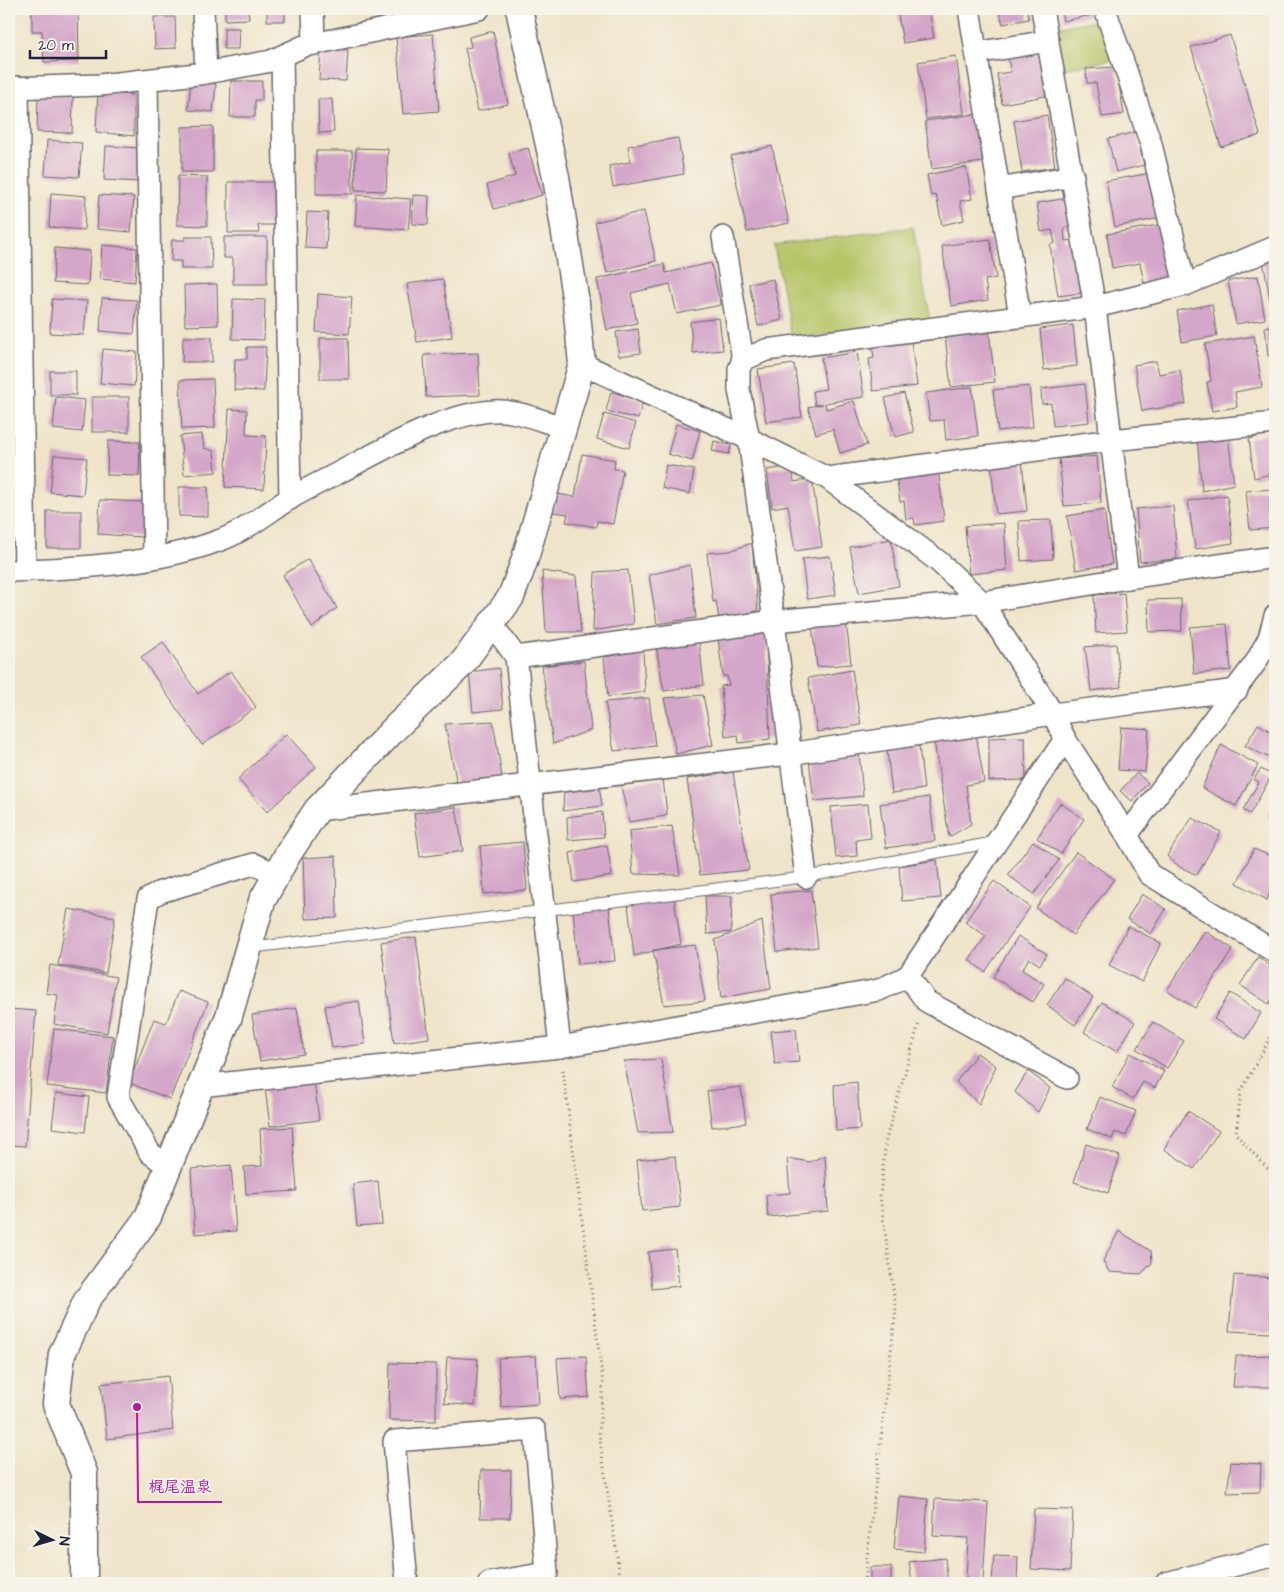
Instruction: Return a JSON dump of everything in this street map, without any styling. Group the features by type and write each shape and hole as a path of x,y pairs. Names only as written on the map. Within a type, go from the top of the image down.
{"street":[{"path":"203,9 206,73"},
{"path":"313,9 314,44"},
{"path":"479,9 314,44 296,49 271,61 206,73 100,86 13,88 17,571 94,566 154,557 205,545 229,537 290,499 382,450 436,426 462,418 485,412 504,412 562,427"},
{"path":"84,1583 84,1473 56,1404 62,1354 87,1300 148,1217 229,1016 262,900 276,875 317,810 396,727 462,664 511,597 518,581 582,364 576,303 556,177 519,9"},
{"path":"969,9 1020,316"},
{"path":"1042,9 1095,307 1128,578"},
{"path":"1105,9 1151,144 1185,285"},
{"path":"976,53 1048,41"},
{"path":"282,56 290,499"},
{"path":"147,81 154,557"},
{"path":"999,189 1073,176"},
{"path":"723,237 743,360 739,369 739,379 774,621 789,754 806,877"},
{"path":"743,360 766,350 1095,307 1185,285 1275,246"},
{"path":"582,364 748,439 827,478 938,561 982,602 1053,714 1065,739 1127,835 1149,874 1275,952"},
{"path":"827,478 1112,440 1275,423"},
{"path":"516,656 774,621 982,602 1128,578 1275,557"},
{"path":"1127,835 1237,690 1263,650 1275,616"},
{"path":"492,624 516,656 560,1047"},
{"path":"317,810 789,754 1053,714 1237,690"},
{"path":"200,1086 560,1047 879,990 908,976 1065,739"},
{"path":"168,1166 150,1153 118,1097 148,899 160,892 254,864 276,875"},
{"path":"908,976 926,1001 1067,1078"},
{"path":"407,1583 394,1441 535,1430 546,1573 489,1583"},
{"path":"1166,1583 1275,1555"}],"lane":[{"path":"249,948 806,877 999,841"}],"path":[{"path":"864,1583 896,1309 880,1196 886,1138 926,1001"},
{"path":"1275,1029 1241,1091 1236,1134 1275,1177"},
{"path":"560,1047 603,1383 599,1434 621,1583"}],"green space":[{"path":"1101,20 1115,59 1064,69 1053,27"},
{"path":"913,227 930,321 792,339 774,245"}],"building":[{"path":"32,9 78,9 79,61 44,62 42,31 32,31"},
{"path":"116,9 134,9 134,11 117,12"},
{"path":"225,9 248,9 249,19 225,20"},
{"path":"267,9 285,9 285,21 267,21"},
{"path":"332,9 363,9 363,13"},
{"path":"379,9 423,9 423,10 380,16"},
{"path":"897,9 929,9 934,38 903,43"},
{"path":"999,9 1027,9 1029,19 1003,24"},
{"path":"1061,9 1091,9 1092,15 1063,21"},
{"path":"154,17 175,17 176,48 155,49"},
{"path":"224,28 239,28 238,49 224,49"},
{"path":"493,31 508,104 478,111 465,48 471,47 469,37"},
{"path":"433,34 439,111 403,114 396,37"},
{"path":"1230,35 1260,135 1221,147 1191,47"},
{"path":"321,48 348,50 346,81 319,80"},
{"path":"1043,53 1050,95 1002,104 997,74 1011,72 1008,58"},
{"path":"956,56 964,114 926,119 918,62"},
{"path":"1116,67 1124,114 1102,117 1096,83 1087,83 1086,69"},
{"path":"191,81 216,84 213,112 188,110"},
{"path":"231,81 262,81 262,100 255,100 255,117 230,117"},
{"path":"98,92 134,95 134,136 96,132"},
{"path":"38,96 73,97 72,133 37,132"},
{"path":"318,99 332,99 334,132 319,133"},
{"path":"976,114 983,162 932,169 925,121"},
{"path":"1047,115 1055,167 1022,172 1014,121"},
{"path":"213,126 213,172 182,172 182,127"},
{"path":"1136,132 1144,165 1116,172 1108,139"},
{"path":"678,138 684,174 613,187 609,166 630,162 628,146"},
{"path":"47,140 82,143 79,177 45,175"},
{"path":"106,146 141,148 138,182 104,180"},
{"path":"772,146 789,223 747,232 731,156"},
{"path":"356,148 388,149 386,191 355,190"},
{"path":"528,148 542,195 494,209 487,185 515,176 509,153"},
{"path":"316,151 352,151 352,194 316,194"},
{"path":"966,167 972,199 960,201 964,220 942,225 936,195 931,196 927,175"},
{"path":"1151,173 1160,218 1115,227 1106,181"},
{"path":"178,176 207,177 207,226 177,225"},
{"path":"228,182 274,182 274,225 258,225 259,233 228,233"},
{"path":"51,193 86,196 84,230 49,227"},
{"path":"99,195 134,197 131,232 97,229"},
{"path":"357,195 411,199 408,230 355,226"},
{"path":"413,195 429,196 428,225 412,224"},
{"path":"1069,198 1073,226 1064,228 1065,241 1073,240 1081,293 1058,296 1050,245 1055,243 1052,230 1041,232 1037,203"},
{"path":"644,211 656,261 607,273 595,222"},
{"path":"307,212 328,213 326,249 305,248"},
{"path":"1165,224 1173,279 1144,283 1140,263 1112,268 1107,234"},
{"path":"185,237 211,237 212,269 181,269 181,261 171,261 172,240 185,240"},
{"path":"224,237 267,237 267,284 233,284 233,258 224,258"},
{"path":"990,239 996,278 985,280 988,300 951,306 942,246"},
{"path":"102,245 137,248 135,282 100,279"},
{"path":"55,248 90,251 88,285 53,283"},
{"path":"1275,258 1275,323 1274,323 1263,260"},
{"path":"711,263 721,305 677,314 670,284 631,293 637,323 607,330 597,279 664,264 666,273"},
{"path":"1258,276 1265,319 1236,324 1228,281"},
{"path":"443,279 452,337 417,342 407,284"},
{"path":"773,279 782,320 758,326 749,284"},
{"path":"217,284 218,325 185,326 184,285"},
{"path":"318,294 352,297 349,334 316,332"},
{"path":"102,298 137,300 134,334 100,331"},
{"path":"52,299 87,301 84,335 50,333"},
{"path":"233,299 265,300 264,340 232,339"},
{"path":"1212,304 1217,336 1182,342 1177,311"},
{"path":"719,318 723,350 693,353 690,322"},
{"path":"1073,325 1077,366 1044,370 1040,329"},
{"path":"1275,325 1275,355 1268,356 1265,327"},
{"path":"638,329 641,353 619,356 616,332"},
{"path":"989,331 995,382 951,387 945,336"},
{"path":"1254,336 1262,387 1235,392 1237,407 1212,411 1207,382 1211,381 1205,344"},
{"path":"183,337 212,337 212,362 182,362"},
{"path":"320,338 348,338 349,379 320,379"},
{"path":"911,340 917,386 873,391 869,359 874,358 872,345"},
{"path":"247,347 266,347 264,391 234,390 235,359 247,359"},
{"path":"103,349 137,352 134,386 100,383"},
{"path":"857,352 864,397 825,403 826,409 854,401 867,445 840,453 833,429 816,434 808,407 823,404 815,405 813,391 826,389 821,358"},
{"path":"478,353 480,395 426,397 424,355"},
{"path":"1156,361 1159,374 1180,370 1186,404 1142,411 1134,365"},
{"path":"794,364 802,417 766,422 758,369"},
{"path":"50,371 76,371 76,395 50,395"},
{"path":"213,379 215,428 182,429 180,380"},
{"path":"1085,384 1089,422 1053,426 1051,403 1042,404 1041,389"},
{"path":"1029,386 1033,427 998,431 993,390"},
{"path":"972,387 978,436 946,440 944,420 930,421 926,393"},
{"path":"611,392 643,401 638,419 606,411"},
{"path":"904,393 914,432 895,437 885,398"},
{"path":"56,397 85,400 82,432 53,429"},
{"path":"92,397 129,397 129,432 92,432"},
{"path":"229,409 247,410 246,435 266,436 264,489 225,487"},
{"path":"604,414 636,423 629,448 597,439"},
{"path":"676,424 700,431 692,461 668,454"},
{"path":"1275,432 1275,473 1254,478 1249,439"},
{"path":"202,434 204,448 214,451 216,472 184,475 180,436"},
{"path":"1228,435 1234,484 1202,491 1197,439"},
{"path":"108,441 140,442 139,476 107,475"},
{"path":"714,441 731,445 729,454 712,451"},
{"path":"9,451 11,451 10,473 9,473"},
{"path":"582,454 615,460 614,469 623,470 613,524 597,521 596,527 566,522 568,514 553,512 557,494 575,497"},
{"path":"54,455 87,458 83,495 50,492"},
{"path":"1097,456 1101,503 1064,506 1059,459"},
{"path":"1022,461 1027,511 996,514 991,464"},
{"path":"666,465 694,470 690,494 662,488"},
{"path":"792,466 794,482 812,479 822,547 795,551 788,505 772,508 767,470"},
{"path":"938,468 944,521 915,525 914,518 906,519 904,501 900,502 896,473"},
{"path":"179,487 208,487 208,517 179,516"},
{"path":"1274,489 1275,528 1250,530 1246,491"},
{"path":"1227,495 1233,543 1195,549 1188,501"},
{"path":"100,500 144,502 142,537 98,534"},
{"path":"1173,506 1177,559 1140,562 1136,509"},
{"path":"1104,510 1112,564 1076,570 1067,516"},
{"path":"47,511 81,511 81,548 47,548"},
{"path":"1051,520 1053,559 1021,561 1019,521"},
{"path":"1004,523 1007,570 969,574 965,526"},
{"path":"891,539 899,586 859,593 850,547"},
{"path":"752,543 758,611 719,619 716,601 713,602 707,553 730,551"},
{"path":"830,556 836,595 807,599 802,559"},
{"path":"308,559 337,608 312,628 283,575"},
{"path":"690,565 696,618 657,624 649,575"},
{"path":"628,570 634,624 593,631 595,572"},
{"path":"542,571 576,576 581,632 546,632"},
{"path":"1124,593 1127,631 1096,633 1094,595"},
{"path":"1181,599 1182,631 1149,632 1148,600"},
{"path":"846,621 851,664 817,667 812,625"},
{"path":"1227,624 1231,670 1194,674 1190,627"},
{"path":"766,630 770,739 739,743 738,735 725,737 721,686 729,685 727,676 723,676 718,639"},
{"path":"699,641 704,685 664,691 656,647"},
{"path":"163,642 198,694 231,671 256,707 202,745 141,657"},
{"path":"1116,644 1121,687 1091,691 1085,647"},
{"path":"643,650 645,692 608,697 604,657"},
{"path":"584,661 591,730 553,744 542,666"},
{"path":"499,668 503,709 473,712 469,672"},
{"path":"852,670 861,725 817,732 808,678"},
{"path":"703,695 713,745 676,754 664,698"},
{"path":"649,698 655,746 614,751 605,702"},
{"path":"493,721 502,777 457,784 445,724"},
{"path":"1258,724 1275,734 1274,760 1245,746"},
{"path":"1121,727 1149,729 1145,772 1118,770"},
{"path":"286,734 316,767 267,812 238,779"},
{"path":"976,734 984,782 966,785 971,824 949,837 934,741"},
{"path":"1025,737 1026,780 989,781 989,738"},
{"path":"1221,745 1258,765 1236,806 1202,788"},
{"path":"919,746 924,789 892,793 887,750"},
{"path":"859,753 863,796 814,801 809,759"},
{"path":"1261,769 1272,775 1250,814 1243,810 1259,782 1254,779"},
{"path":"733,772 749,870 700,875 687,779"},
{"path":"1137,773 1148,783 1132,801 1120,791"},
{"path":"663,779 667,814 665,816 629,822 621,785"},
{"path":"599,785 602,806 563,811 564,790"},
{"path":"929,797 935,841 886,848 880,804"},
{"path":"1275,802 1275,823 1267,815"},
{"path":"1060,803 1084,819 1061,854 1037,838"},
{"path":"868,804 871,838 856,840 857,856 836,858 831,807"},
{"path":"456,807 463,851 420,857 414,813"},
{"path":"602,812 604,837 568,840 567,817"},
{"path":"1192,818 1221,832 1197,875 1180,867 1167,856"},
{"path":"672,826 680,875 633,874 629,831"},
{"path":"1033,841 1059,860 1034,894 1008,875"},
{"path":"523,842 527,890 484,894 480,846"},
{"path":"607,845 612,876 574,882 570,853"},
{"path":"1254,849 1275,858 1275,880 1267,900 1237,883"},
{"path":"1076,852 1114,879 1073,935 1036,908"},
{"path":"336,856 337,918 305,919 303,858"},
{"path":"937,860 941,898 902,901 899,866"},
{"path":"994,881 1030,907 985,972 969,960 986,936 965,922"},
{"path":"811,890 818,947 777,952 771,894"},
{"path":"1142,894 1166,909 1151,934 1127,919"},
{"path":"705,896 732,896 731,932 707,934"},
{"path":"674,898 681,944 634,956 628,904"},
{"path":"609,907 615,961 578,964 573,910"},
{"path":"68,909 115,917 106,973 58,965"},
{"path":"762,921 771,989 721,998 715,940"},
{"path":"1128,926 1161,943 1142,982 1109,965"},
{"path":"1205,931 1233,949 1195,1008 1167,990"},
{"path":"1018,936 1047,954 1040,965 1029,958 1022,970 1044,984 1033,1002 993,977"},
{"path":"416,937 429,1038 394,1043 381,942"},
{"path":"695,945 705,1001 664,1005 653,950"},
{"path":"1258,957 1275,969 1275,995 1269,1004 1240,985"},
{"path":"50,965 116,977 107,1033 54,1024 58,995 46,993"},
{"path":"1065,978 1093,997 1075,1025 1047,1005"},
{"path":"179,991 208,1002 170,1099 129,1083 154,1019 166,1023"},
{"path":"1230,993 1261,1013 1246,1039 1214,1019"},
{"path":"359,1001 365,1044 332,1048 325,1006"},
{"path":"1102,1002 1135,1022 1117,1052 1084,1032"},
{"path":"297,1008 304,1054 260,1061 252,1015"},
{"path":"9,1009 36,1011 25,1146 9,1145"},
{"path":"1153,1022 1184,1041 1167,1068 1137,1049"},
{"path":"54,1029 113,1036 106,1093 47,1086"},
{"path":"796,1029 799,1062 775,1064 771,1031"},
{"path":"977,1053 996,1066 979,1104 956,1082"},
{"path":"1130,1053 1164,1071 1155,1088 1143,1082 1133,1099 1112,1087"},
{"path":"661,1059 673,1132 638,1133 624,1061"},
{"path":"1028,1071 1050,1088 1038,1112 1015,1092"},
{"path":"314,1082 319,1120 270,1126 265,1088"},
{"path":"857,1082 860,1129 836,1131 834,1085"},
{"path":"741,1087 746,1123 712,1127 707,1091"},
{"path":"56,1093 89,1097 85,1132 52,1128"},
{"path":"1100,1097 1136,1111 1126,1136 1115,1132 1112,1139 1087,1129"},
{"path":"1188,1111 1219,1131 1194,1169 1164,1149"},
{"path":"292,1127 297,1191 246,1194 244,1167 262,1166 260,1129"},
{"path":"1086,1144 1120,1156 1108,1193 1074,1182"},
{"path":"825,1155 828,1211 768,1217 766,1195 790,1193 787,1158 810,1162"},
{"path":"675,1156 680,1207 642,1211 637,1160"},
{"path":"231,1165 236,1231 195,1234 191,1169"},
{"path":"378,1181 382,1224 357,1226 353,1184"},
{"path":"1119,1231 1151,1251 1152,1263 1141,1274 1109,1272 1103,1261"},
{"path":"675,1249 679,1286 652,1289 648,1252"},
{"path":"1234,1275 1274,1278 1270,1333 1229,1331"},
{"path":"1274,1355 1275,1387 1233,1387 1236,1356"},
{"path":"536,1356 539,1404 501,1407 498,1358"},
{"path":"586,1356 589,1397 560,1399 557,1358"},
{"path":"447,1357 478,1359 475,1406 444,1403"},
{"path":"390,1363 436,1364 436,1421 389,1420"},
{"path":"168,1376 173,1430 107,1439 101,1384"},
{"path":"1231,1462 1261,1464 1260,1492 1227,1493"},
{"path":"481,1470 511,1470 510,1518 480,1518"},
{"path":"899,1496 928,1499 924,1552 894,1549"},
{"path":"935,1499 988,1502 983,1581 966,1580 968,1538 933,1536"},
{"path":"1034,1509 1073,1510 1070,1571 1031,1569"},
{"path":"994,1556 1018,1557 1017,1583 992,1583"},
{"path":"945,1558 948,1583 912,1583 909,1562"},
{"path":"870,1567 891,1567 891,1583 870,1583"}],"place":[{"name":"梶尾温泉","path":"137,1407"}]}
